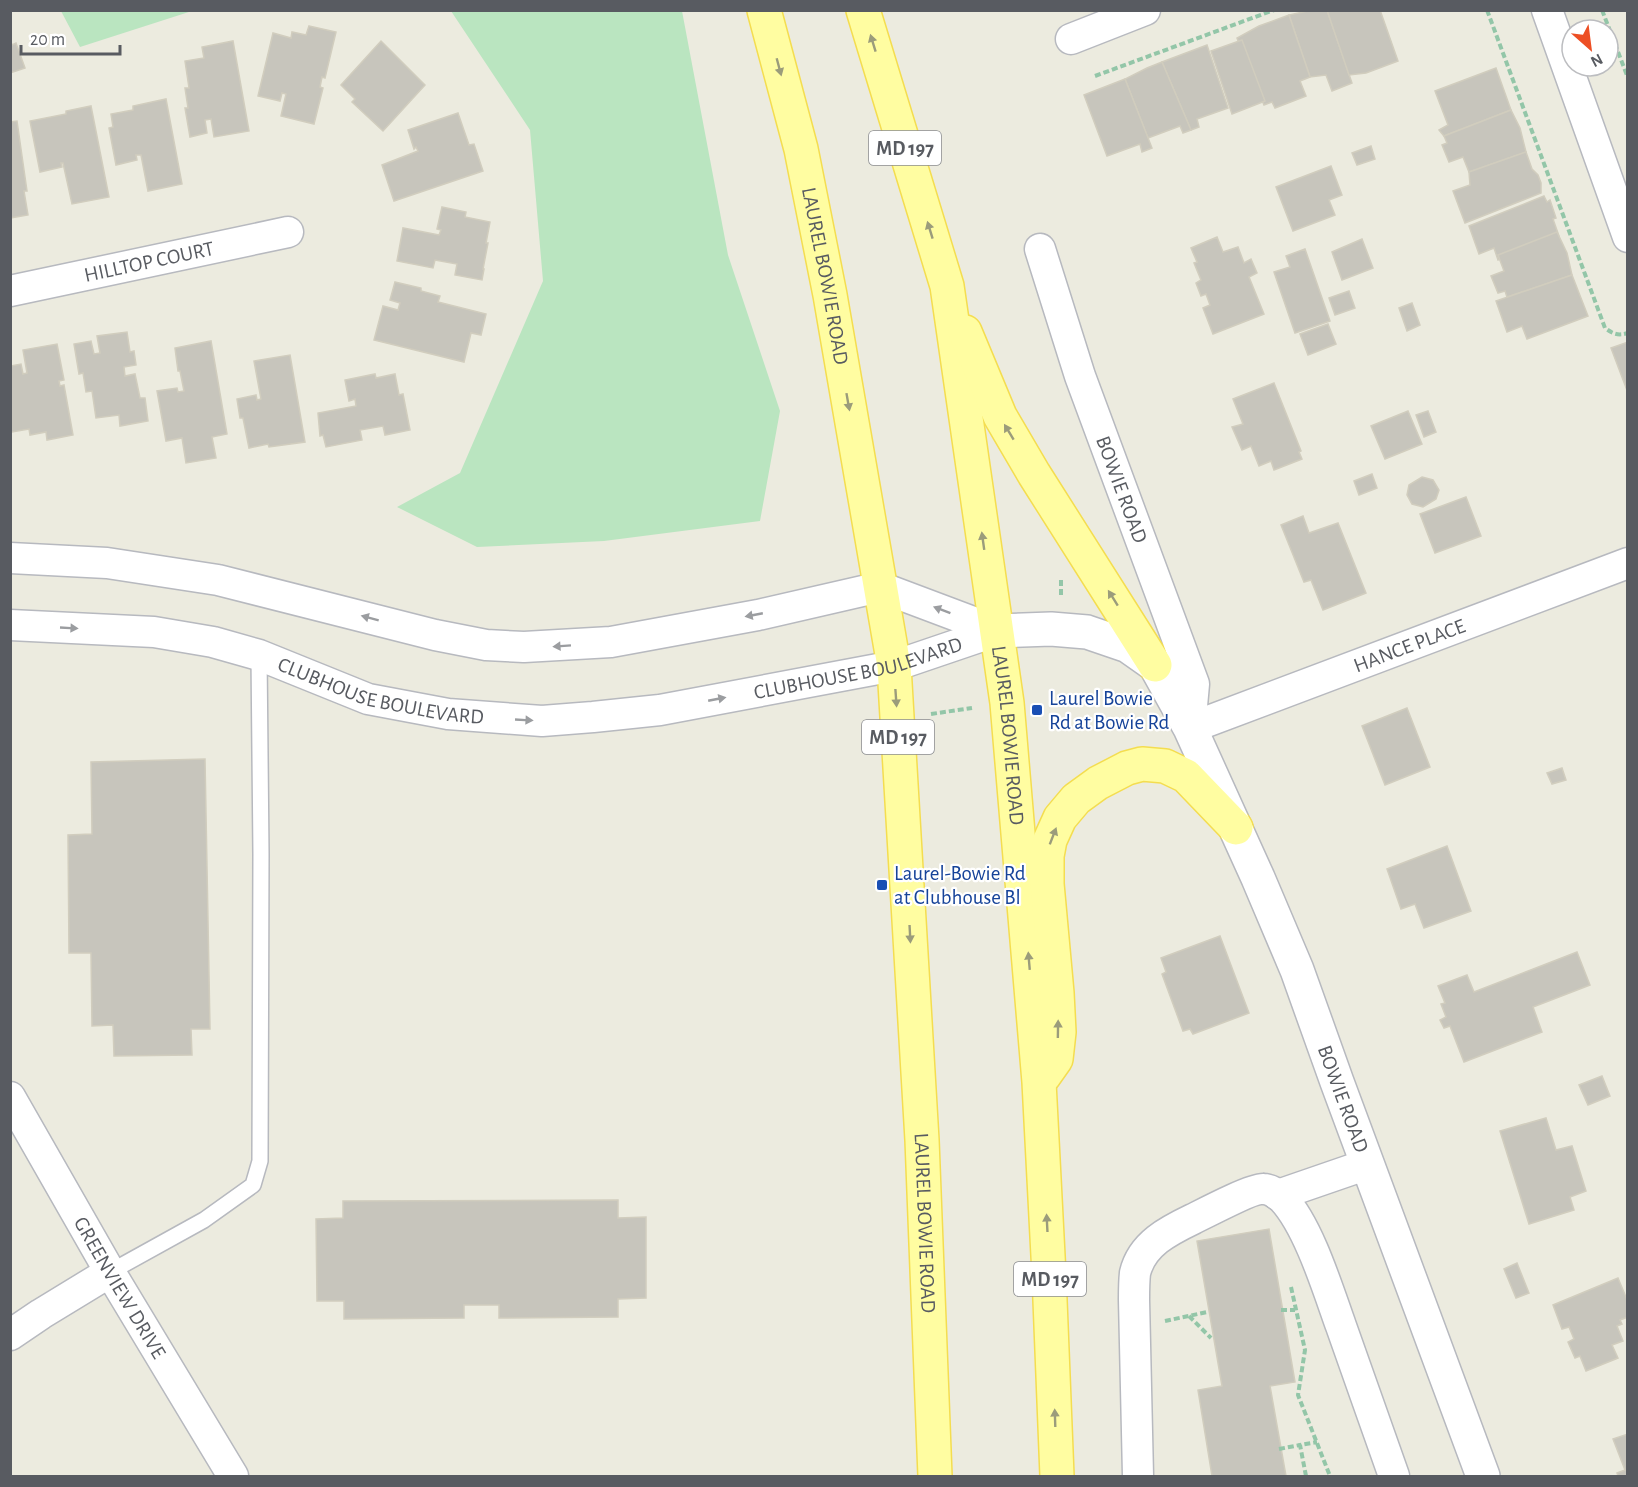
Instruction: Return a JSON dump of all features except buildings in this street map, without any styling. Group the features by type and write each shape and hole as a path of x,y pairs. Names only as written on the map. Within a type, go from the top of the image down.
{"main road":[{"name":"LAUREL BOWIE ROAD","path":"764,10 801,149 830,295 894,666 922,1140 935,1476"},
{"name":"LAUREL BOWIE ROAD","path":"863,10 946,286 1007,703 1039,1082 1057,1476"},
{"path":"946,286 1000,416 1155,665"},
{"path":"1039,1082 1056,1059 1059,1032 1058,993 1047,866 1050,840 1060,818 1076,799 1098,783 1127,768 1142,764 1165,766 1186,776 1236,828"}],"street":[{"path":"1071,39 1145,10"},
{"path":"1547,10 1628,237"},
{"name":"HILLTOP COURT","path":"10,291 288,232"},
{"name":"BOWIE ROAD","path":"1040,249 1080,376 1194,684 1190,728"},
{"path":"10,558 107,563 218,580 435,635 486,645 524,647 611,642 758,615 880,587"},
{"name":"HANCE PLACE","path":"1190,728 1628,563"},
{"name":"CLUBHOUSE BOULEVARD","path":"880,587 996,631"},
{"name":"CLUBHOUSE BOULEVARD","path":"10,625 154,633 213,642 259,655 368,699 448,714 542,721 660,710 894,666 996,631"},
{"name":"BOWIE ROAD","path":"996,631 1051,629 1087,632 1128,646 1155,665 1190,728 1297,970 1484,1476"},
{"name":"GREENVIEW DRIVE","path":"10,1097 110,1272 233,1476"},
{"path":"1278,1195 1368,1164"},
{"path":"1138,1476 1134,1300 1137,1267 1145,1252 1166,1232 1261,1188 1272,1191 1282,1198 1299,1223 1312,1250 1330,1294 1394,1476"},
{"path":"10,1335 110,1272"}],"lane":[{"path":"110,1272 204,1220 253,1185 261,1161 259,655"}],"path":[{"path":"1095,76 1274,10"},
{"path":"1487,10 1605,328 1614,334 1628,333"},
{"path":"1602,10 1628,78"},
{"path":"932,714 972,708"},
{"path":"1290,1280 1305,1350 1298,1395 1330,1476"},
{"path":"1281,1310 1295,1310"},
{"path":"1162,1311 1162,1322 1207,1312"},
{"path":"1189,1316 1211,1338"},
{"path":"1279,1449 1317,1442"},
{"path":"1300,1445 1306,1476"}],"green space":[{"path":"61,11 192,11 80,47"},
{"path":"451,11 682,11 728,255 780,411 760,521 604,541 477,547 397,507 460,473 543,281 530,130"}],"place":[{"name":"Laurel Bowie Rd at Bowie Rd","path":"1037,710"},
{"name":"Laurel-Bowie Rd at Clubhouse Bl","path":"882,885"}]}
